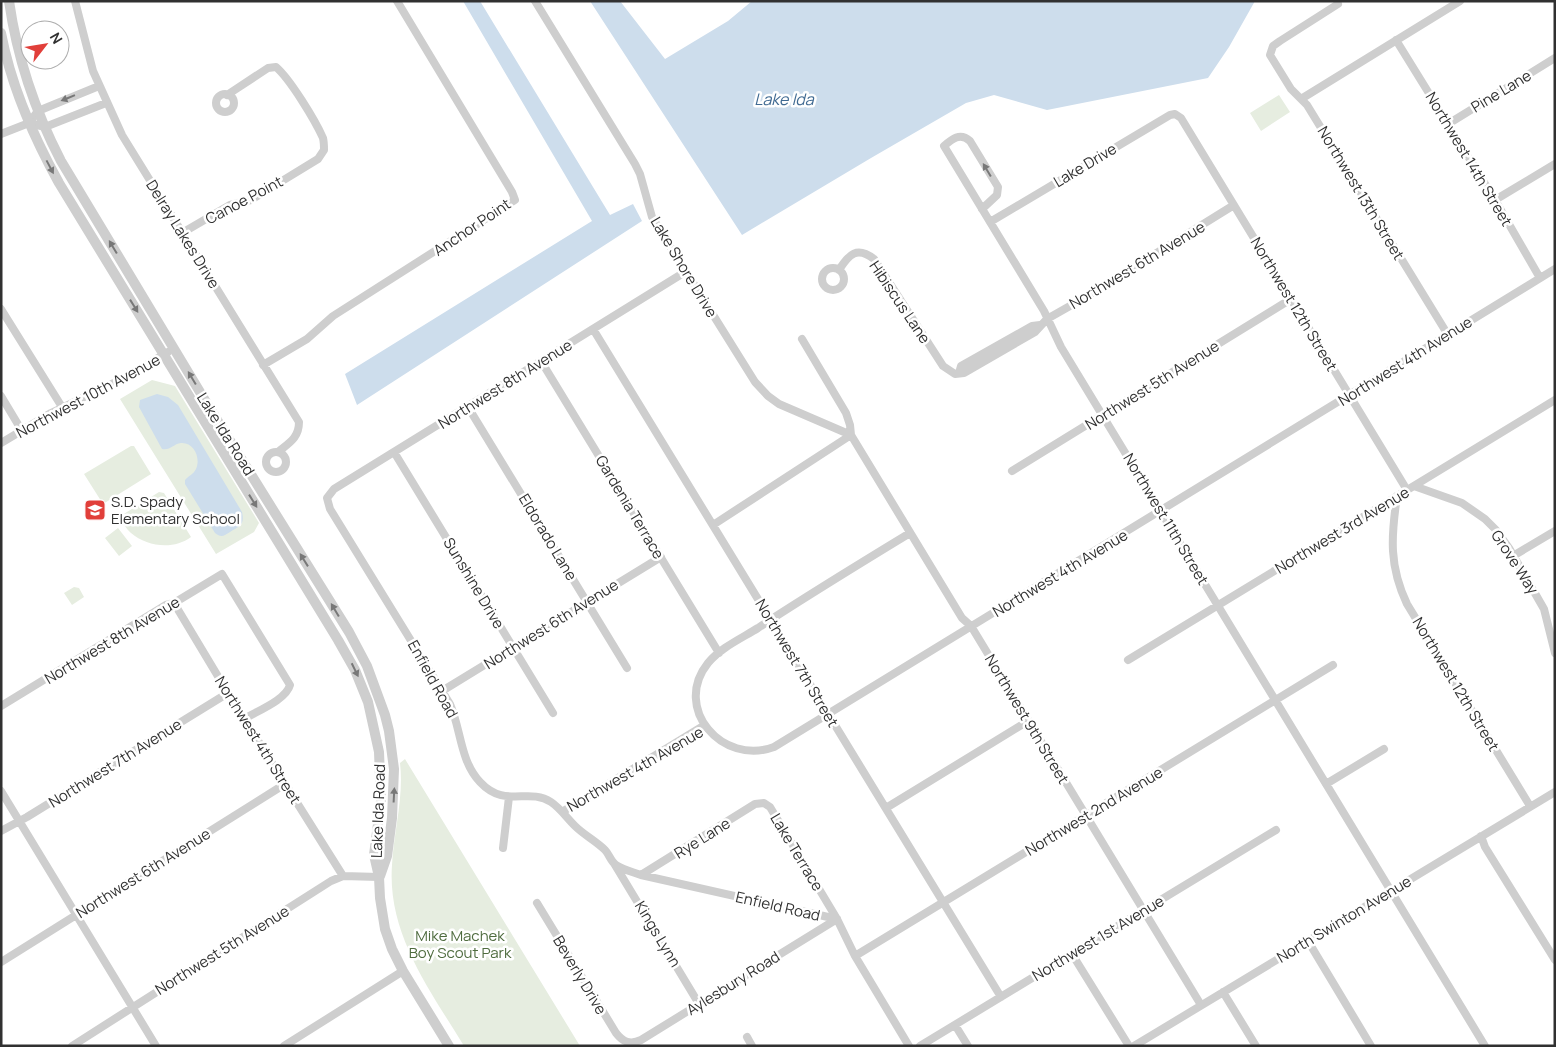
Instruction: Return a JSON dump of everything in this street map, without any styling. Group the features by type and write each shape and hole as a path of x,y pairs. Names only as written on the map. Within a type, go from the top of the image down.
{"street":[{"name":"Lake Ida Road","path":"9,1 20,55 38,111 66,170 367,666 380,698 389,731 394,769 392,818 387,856 379,877"},
{"name":"Delray Lakes Drive","path":"74,1 89,60 106,103 122,135 298,422 299,430 294,438 278,452"},
{"name":"Anchor Point","path":"263,364 307,339 333,316 515,200 397,1"},
{"name":"Lake Shore Drive","path":"535,1 635,164 642,179 652,217 759,387 779,404 851,435"},
{"path":"1301,99 1460,1"},
{"name":"Northwest 13th Street","path":"1338,4 1273,46 1270,55 1291,89 1311,111 1448,335"},
{"name":"Lake Ida Road","path":"1,33 11,73 29,123 58,183 355,670 368,702 379,752 380,801 374,855 379,877 385,928 392,949 403,971 448,1046"},
{"name":"Northwest 14th Street","path":"1396,40 1495,200 1540,278"},
{"name":"Pine Lane","path":"1448,124 1555,58"},
{"name":"Canoe Point","path":"182,233 230,205 251,200 318,158 324,150 324,140 284,74 276,66 268,68 227,94"},
{"path":"1,134 29,123 38,111 99,86"},
{"path":"29,123 45,127 106,103"},
{"name":"Lake Drive","path":"990,222 1170,115 1175,114 1181,118"},
{"name":"Northwest 12th Street","path":"1181,118 1350,395 1411,488"},
{"name":"Northwest 11th Street","path":"982,209 997,195 998,187 973,145 966,137 960,136 944,146 982,209 1044,311 1061,347 1485,1046"},
{"path":"1495,200 1555,164"},
{"name":"Northwest 6th Avenue","path":"959,373 964,373 1036,332 1047,319 1234,205"},
{"name":"Hibiscus Lane","path":"839,270 847,257 857,252 866,252 874,259 943,366 955,374 959,373"},
{"name":"Northwest 4th Avenue","path":"562,812 705,724 716,738 744,751 757,751 774,746 1555,269"},
{"name":"Northwest 8th Avenue","path":"327,498 334,489 686,272"},
{"name":"Northwest 5th Avenue","path":"1012,471 1291,299"},
{"path":"1,309 62,408"},
{"name":"Northwest 7th Street","path":"594,329 1001,997"},
{"name":"Northwest 9th Street","path":"802,339 846,413 851,435 962,618 971,626 1201,1005"},
{"name":"Northwest 10th Avenue","path":"1,443 62,408 124,378 174,348"},
{"name":"Gardenia Terrace","path":"541,361 719,653"},
{"path":"1,396 22,430"},
{"name":"Northwest 3rd Avenue","path":"1128,660 1555,400"},
{"name":"Eldorado Lane","path":"468,407 627,668"},
{"path":"713,525 851,435"},
{"name":"Sunshine Drive","path":"394,452 554,713"},
{"name":"Grove Way","path":"1411,488 1452,499 1476,512 1496,530 1509,548 1544,609 1555,653"},
{"name":"Northwest 12th Street","path":"1397,496 1392,546 1393,562 1400,589 1407,604 1530,806"},
{"name":"Enfield Road","path":"327,498 330,509 455,716 465,754 476,778 493,792 509,797 531,796 541,797 550,801 574,826 605,850 615,864 641,875 837,919"},
{"path":"271,530 291,538"},
{"path":"1513,556 1555,531"},
{"path":"705,724 700,716 697,702 698,684 701,674 708,663 719,653 771,619 910,533"},
{"name":"Northwest 6th Avenue","path":"442,692 661,557"},
{"name":"Northwest 8th Avenue","path":"1,706 166,605 174,603 222,574 290,685 289,690 283,696 244,719"},
{"name":"Northwest 4th Street","path":"174,603 244,719 343,876"},
{"path":"345,652 356,646"},
{"name":"Northwest 2nd Avenue","path":"855,956 1333,665"},
{"name":"Northwest 7th Avenue","path":"1,831 228,693"},
{"path":"886,808 1028,721"},
{"path":"1326,784 1384,749"},
{"name":"Northwest 6th Avenue","path":"1,962 285,784"},
{"path":"1,791 156,1046"},
{"name":"North Swinton Avenue","path":"1134,1046 1555,792"},
{"path":"503,848 509,797"},
{"name":"Rye Lane","path":"641,875 755,804 764,803"},
{"name":"Lake Terrace","path":"764,803 770,807 837,919 855,956 909,1046"},
{"name":"Northwest 1st Avenue","path":"920,1046 1276,830"},
{"path":"1481,836 1555,960"},
{"name":"Kings Lynn","path":"615,864 700,1004"},
{"name":"Northwest 5th Avenue","path":"72,1046 331,881 343,876 379,877"},
{"name":"Beverly Drive","path":"537,903 616,1033 627,1043"},
{"name":"Aylesbury Road","path":"627,1043 640,1040 837,919"},
{"path":"1308,941 1371,1046"},
{"path":"1072,954 1129,1046"},
{"path":"284,1046 403,971"},
{"path":"1223,992 1256,1046"},
{"path":"955,1025 968,1046"},
{"path":"746,1037 752,1046"}],"green space":[{"path":"1279,95 1290,112 1261,131 1250,113"},
{"path":"152,380 175,386 259,523 254,532 216,554 120,399"},
{"path":"134,446 151,474 103,504 84,474"},
{"path":"159,492 164,493 191,537 177,544 153,544 137,538 129,531 119,517"},
{"path":"118,528 132,546 119,556 105,538"},
{"path":"74,587 79,588 84,597 72,605 64,593"},
{"name":"Mike Machek Boy Scout Park","path":"405,759 580,1046 464,1046 438,1004 413,960 404,938 396,915 392,890 393,852 401,788 400,763"}],"water":[{"path":"463,1 480,1 610,215 633,204 642,221 357,405 345,374 592,221"},
{"name":"Lake Ida","path":"590,1 620,1 665,59 728,21 752,1 1255,1 1229,47 1208,78 1047,110 994,95 966,103 742,235"},
{"path":"157,394 168,397 178,405 242,512 242,523 226,535 221,536 215,533 185,484 185,480 193,473 197,465 198,460 193,448 186,443 181,443 167,449 162,449 139,407 140,400"}],"place":[{"name":"S.D. Spady Elementary School","path":"95,510"}]}
